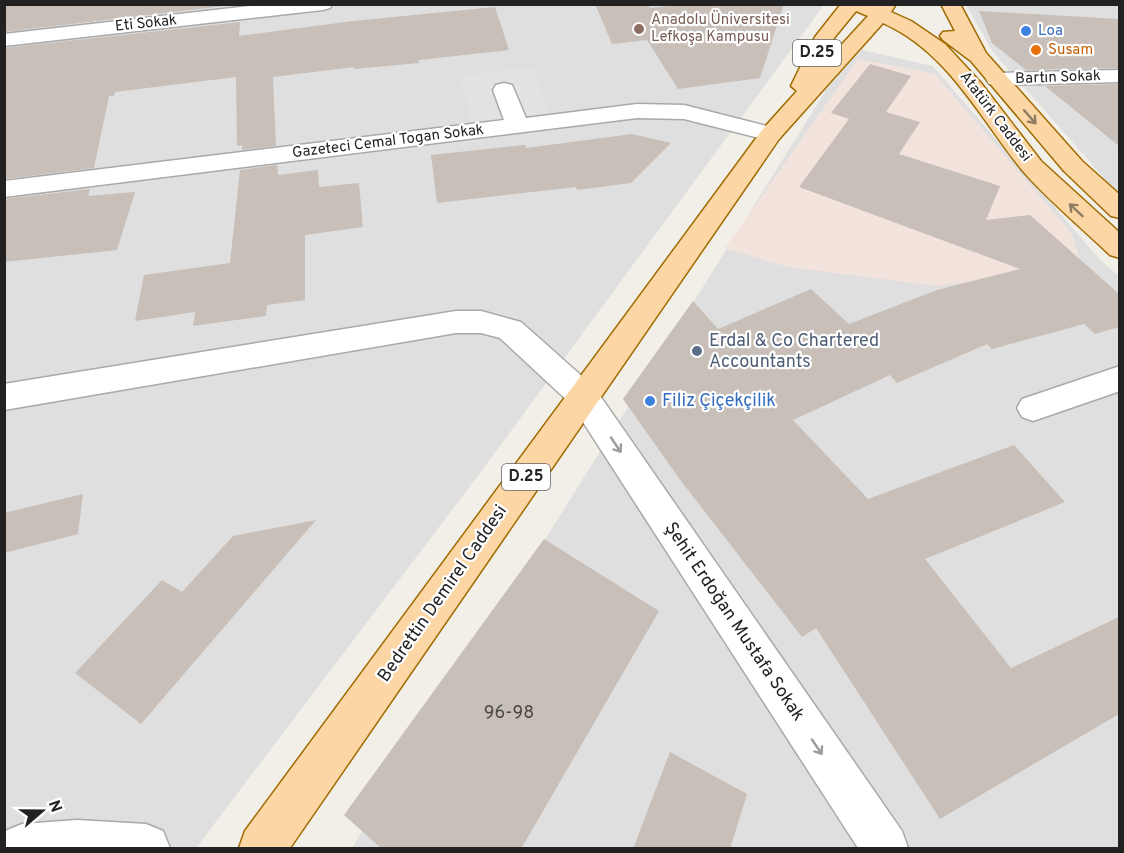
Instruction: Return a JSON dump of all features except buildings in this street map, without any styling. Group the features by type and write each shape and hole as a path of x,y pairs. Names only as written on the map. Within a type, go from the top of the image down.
{"main road":[{"name":"Bedrettin Demirel Caddesi","path":"792,106 825,37 851,4"},
{"name":"Atatürk Caddesi","path":"856,4 887,7 944,53 997,79 1073,166 1119,210"},
{"path":"950,4 970,65"},
{"name":"Bedrettin Demirel Caddesi","path":"262,849 771,134 792,106 856,43 887,7"},
{"path":"856,43 890,42 970,65"},
{"name":"Atatürk Caddesi","path":"970,65 1032,166 1119,249"}],"street":[{"name":"Eti Sokak","path":"4,40 323,4"},
{"name":"Bartın Sokak","path":"997,79 1119,76"},
{"path":"504,90 518,126"},
{"name":"Gazeteci Cemal Togan Sokak","path":"4,189 637,111 684,112 771,134"},
{"name":"Şehit Erdoğan Mustafa Sokak","path":"4,396 456,322 481,322 510,330 583,396 885,849"},
{"path":"1033,408 1119,378"},
{"path":"22,849 77,843 125,845 146,849"}],"shaded area":[{"path":"5,5 824,5 480,473 196,848 5,848"},
{"path":"966,5 1119,5 1119,195 993,52"},
{"path":"862,50 933,66 1101,261 1119,276 1119,848 352,848 828,87"},
{"path":"858,59 935,74 1072,234 1082,268 937,286 788,267 725,248"},
{"path":"533,67 551,116 472,125 460,76"}],"place":[{"name":"Anadolu Üniversitesi Lefkoşa Kampusu","path":"639,29"},
{"name":"Loa","path":"1026,31"},
{"name":"Susam","path":"1036,50"},
{"name":"Erdal & Co Chartered Accountants","path":"697,351"},
{"name":"Filiz Çiçekçilik","path":"650,401"}]}
